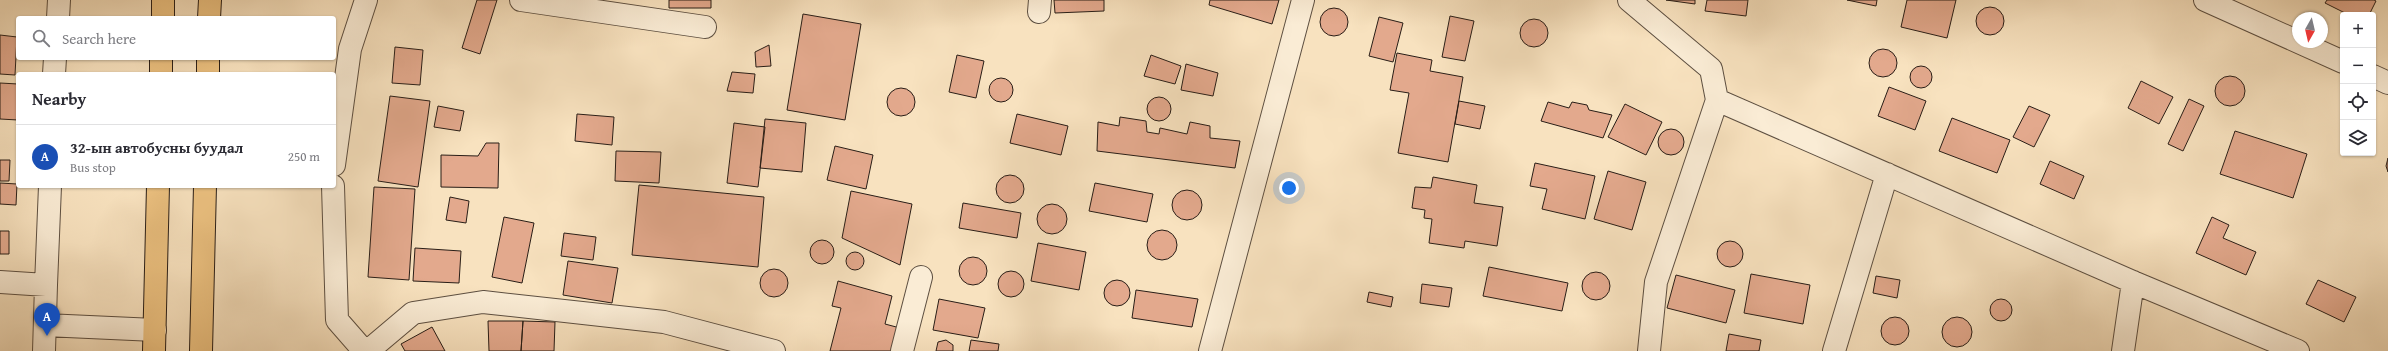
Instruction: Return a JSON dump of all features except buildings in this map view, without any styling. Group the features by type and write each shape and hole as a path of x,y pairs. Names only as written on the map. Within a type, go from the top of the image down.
{"main road":[{"path":"162,16 163,0"},
{"path":"209,16 210,0"},
{"path":"161,60 161,72"},
{"path":"208,60 208,72"},
{"path":"155,341 158,188"},
{"path":"201,351 205,188"}],"street":[{"path":"58,16 59,0"},
{"path":"336,137 340,81 366,0"},
{"path":"520,0 705,27"},
{"path":"1210,351 1303,0"},
{"path":"1629,0 1711,69 1717,100 1656,282 1649,351"},
{"path":"2205,0 2340,61"},
{"path":"54,72 55,60"},
{"path":"1717,100 2132,282 2298,351"},
{"path":"1834,351 1887,174"},
{"path":"44,351 50,188"},
{"path":"333,188 337,320 364,351"},
{"path":"902,351 921,277"},
{"path":"0,282 46,285"},
{"path":"2123,351 2132,282"},
{"path":"368,351 413,313 483,302 664,322 774,351"},
{"path":"45,325 155,341"}],"place":[{"name":"32-ын автобусны буудал","path":"47,336"}]}
